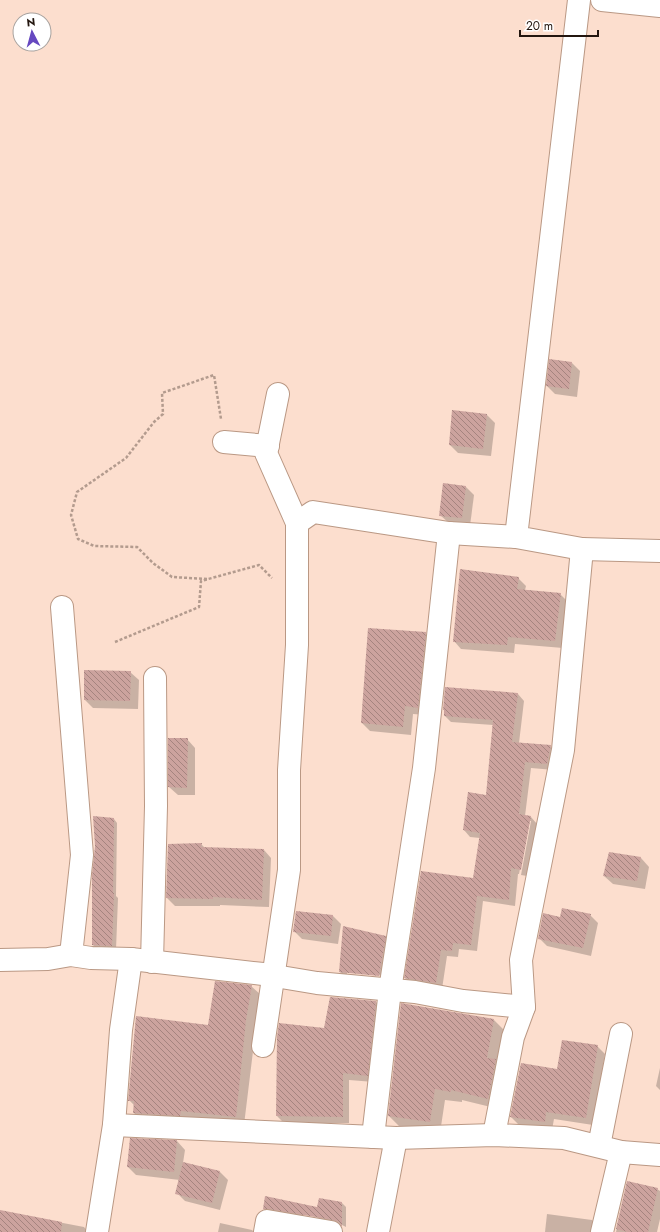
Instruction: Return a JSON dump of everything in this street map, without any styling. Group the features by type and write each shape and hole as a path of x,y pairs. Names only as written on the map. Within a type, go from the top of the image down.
{"street":[{"path":"516,537 578,0"},
{"path":"602,0 660,6"},
{"path":"264,1046 289,870 289,770 297,644 297,523 266,453 278,394"},
{"path":"224,442 268,446"},
{"path":"297,523 313,512 450,533 516,537 582,549 660,551"},
{"path":"373,1137 390,990 424,768 450,533"},
{"path":"494,1135 513,1037 524,1007 521,960 563,750 582,549"},
{"path":"62,607 82,854 71,954"},
{"path":"97,1232 114,1125 121,1030 142,961 156,806 155,678"},
{"path":"0,960 48,959 71,954 92,958 142,961 274,976 317,983 415,992 464,1001 524,1007"},
{"path":"599,1146 621,1034"},
{"path":"114,1125 396,1138 494,1135 564,1138 621,1152 660,1155"},
{"path":"378,1232 396,1138"},
{"path":"602,1232 621,1152"},
{"path":"264,1232 267,1221 330,1232"}],"path":[{"path":"207,579 172,577 153,563 137,547 94,546 78,539 71,515 77,492 126,458 154,422 163,414 162,394 214,375 224,442"},
{"path":"115,642 199,607 201,581 258,565 274,580"}],"building":[{"path":"549,359 572,362 569,389 546,386"},
{"path":"452,410 487,414 483,449 449,445"},
{"path":"443,483 466,486 462,518 439,516"},
{"path":"460,569 519,577 517,589 561,593 555,641 508,637 507,645 453,642"},
{"path":"368,628 426,632 418,708 405,706 403,727 361,723"},
{"path":"84,670 131,671 130,701 84,700"},
{"path":"445,687 518,693 512,742 551,745 547,764 525,762 519,814 531,816 521,870 511,868 509,900 477,896 471,945 453,943 452,951 441,950 436,983 404,978 421,871 473,878 480,833 463,830 468,792 486,795 493,720 444,716 443,710"},
{"path":"168,738 188,738 187,788 168,787"},
{"path":"93,816 114,818 112,946 92,945 92,875 95,846"},
{"path":"202,843 201,847 264,849 262,900 213,897 213,899 166,898 168,844"},
{"path":"609,852 641,857 637,881 603,876"},
{"path":"562,908 591,914 583,948 538,939 543,913 560,917"},
{"path":"296,911 333,915 331,936 293,932"},
{"path":"343,926 386,936 379,976 339,972"},
{"path":"215,981 252,985 246,1020 236,1117 181,1111 180,1116 133,1113 134,1101 128,1101 136,1016 208,1025"},
{"path":"330,997 376,1001 368,1076 343,1073 343,1117 276,1116 277,1037 279,1023 324,1028"},
{"path":"401,1003 494,1019 487,1058 496,1059 488,1099 451,1090 451,1092 435,1089 430,1122 388,1116"},
{"path":"562,1040 598,1045 586,1118 546,1112 545,1122 510,1117 521,1063 557,1069"},
{"path":"130,1138 177,1140 174,1172 127,1167"},
{"path":"183,1162 220,1171 212,1203 175,1194"},
{"path":"627,1181 658,1188 648,1232 628,1232 616,1229"},
{"path":"265,1196 317,1207 319,1198 342,1202 342,1227 339,1222 333,1220 263,1209"},
{"path":"0,1210 62,1222 61,1232 0,1232"}]}
